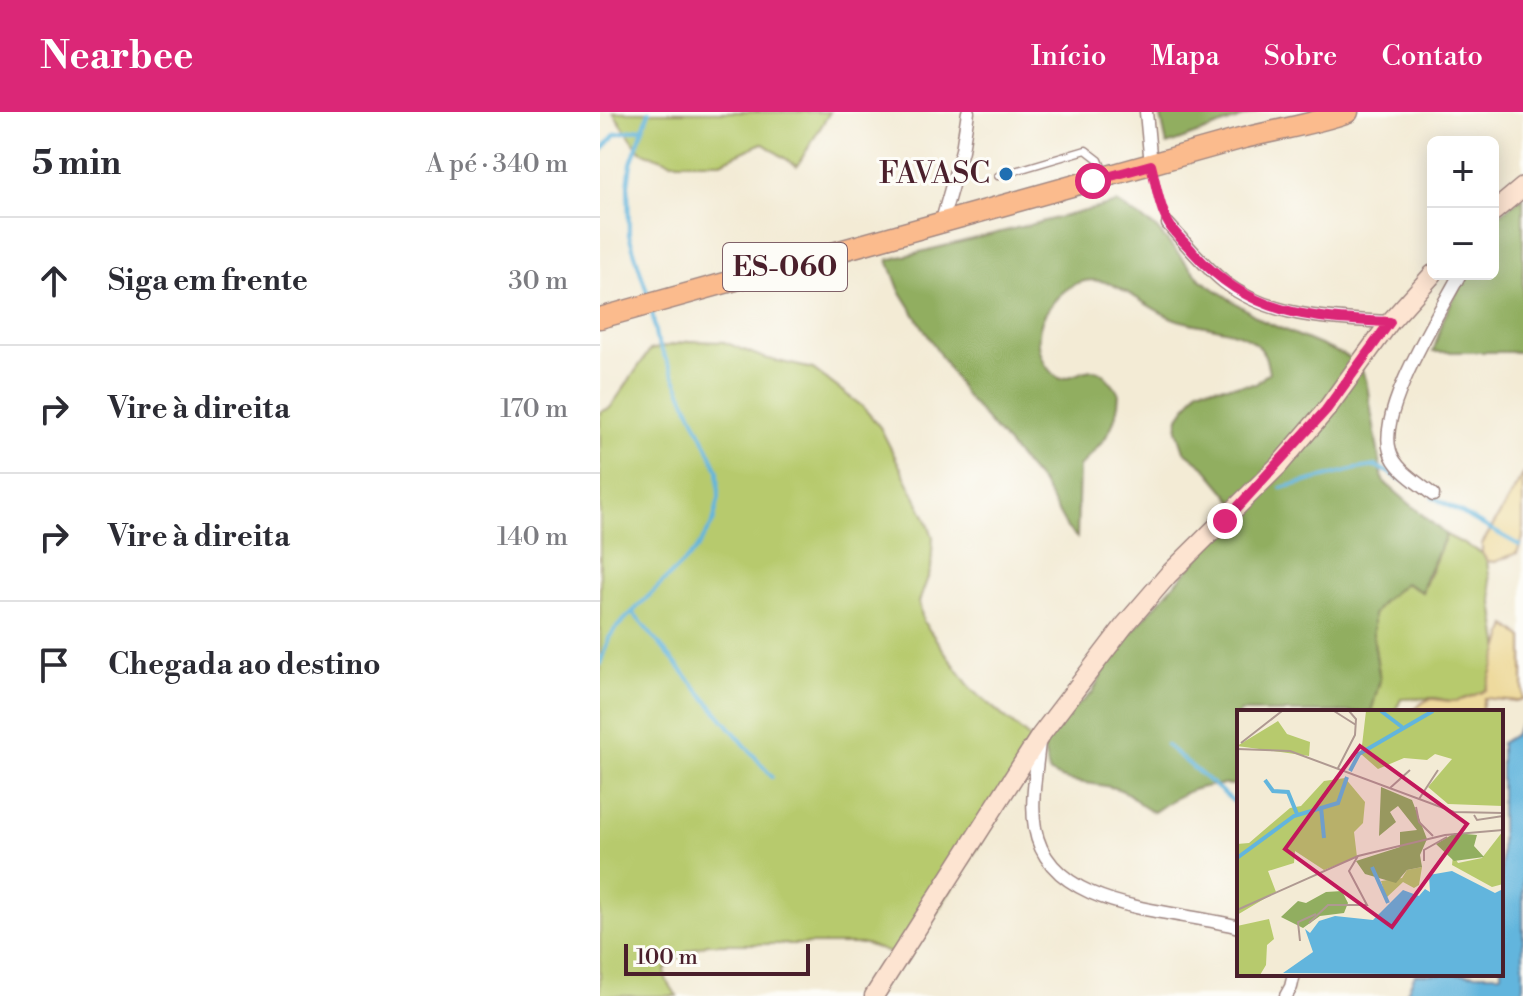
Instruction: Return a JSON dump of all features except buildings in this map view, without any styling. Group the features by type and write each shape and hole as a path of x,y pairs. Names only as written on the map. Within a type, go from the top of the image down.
{"main road":[{"name":"ES-060","path":"1296,124 1321,112"},
{"name":"ES-060","path":"600,318 1348,112"}],"street":[{"path":"941,224 962,150 968,112"},
{"path":"1146,112 1151,165"},
{"path":"1498,208 1523,187"},
{"path":"1168,224 1206,266 1248,298 1273,307 1325,318 1390,322"},
{"path":"874,996 1040,736 1124,626 1159,585 1279,465 1326,410 1390,322 1428,280"},
{"path":"1433,495 1394,460 1389,450 1388,433 1403,382 1457,280"},
{"path":"1040,736 1034,825 1048,860 1064,875 1092,892 1123,905 1237,927"},
{"path":"1286,996 1294,976"}],"lane":[{"path":"998,176 1086,150 1099,160 1106,178"}],"path":[{"path":"1151,165 1168,224"}],"green space":[{"path":"613,112 830,112 797,166 762,143 721,162 671,162 640,151"},
{"path":"1160,112 1257,112 1167,145"},
{"path":"1523,197 1523,352 1433,352 1443,320 1462,280 1499,280 1499,215"},
{"path":"1117,203 1156,228 1201,280 1263,321 1356,360 1366,379 1383,481 1446,535 1422,592 1405,583 1382,602 1373,615 1380,680 1372,710 1237,710 1237,785 1214,785 1194,790 1154,812 1123,791 1066,780 1049,772 1044,751 1053,726 1092,693 1108,663 1131,633 1227,526 1244,514 1205,467 1184,451 1177,430 1179,417 1199,388 1256,384 1269,372 1265,356 1248,338 1175,319 1116,286 1101,281 1086,281 1071,286 1055,300 1039,332 1040,350 1046,365 1061,379 1098,371 1119,393 1116,416 1108,434 1079,467 1077,538 1067,528 1043,485 965,395 899,289 888,260"},
{"path":"690,341 724,342 764,358 813,369 863,407 880,427 933,537 931,569 919,602 923,621 972,690 1040,747 907,960 866,944 708,944 687,951 665,969 666,979 677,996 600,996 600,412 610,408 650,350"},
{"path":"1446,535 1482,553 1487,561 1500,651 1486,691 1455,702 1435,698 1401,699 1396,710 1372,710 1380,680 1373,615 1382,602 1405,583 1422,592"}],"sand":[{"path":"1523,475 1523,538 1517,553 1495,562 1487,561 1482,553 1482,544"},
{"path":"1507,625 1523,638 1523,699 1484,698 1481,710 1415,709 1429,699 1457,701 1486,690"}],"water":[{"path":"1523,719 1523,996 1405,996 1414,976 1503,976 1503,742 1514,735"}],"waterway":[{"path":"649,112 631,163 628,185 629,235 649,299"},
{"path":"600,153 615,134 643,128"},
{"path":"600,664 615,629 696,550 713,523 719,498 718,470 656,338 652,311"},
{"path":"1281,488 1376,466 1412,485"},
{"path":"1433,497 1519,545"},
{"path":"633,613 772,777"},
{"path":"1166,745 1237,804"}],"place":[{"name":"FAVASC","path":"1006,174"}],"route":[{"path":"1093,181 1151,165 1168,224 1225,283 1248,298 1296,313 1390,322 1326,410 1225,521"}]}
